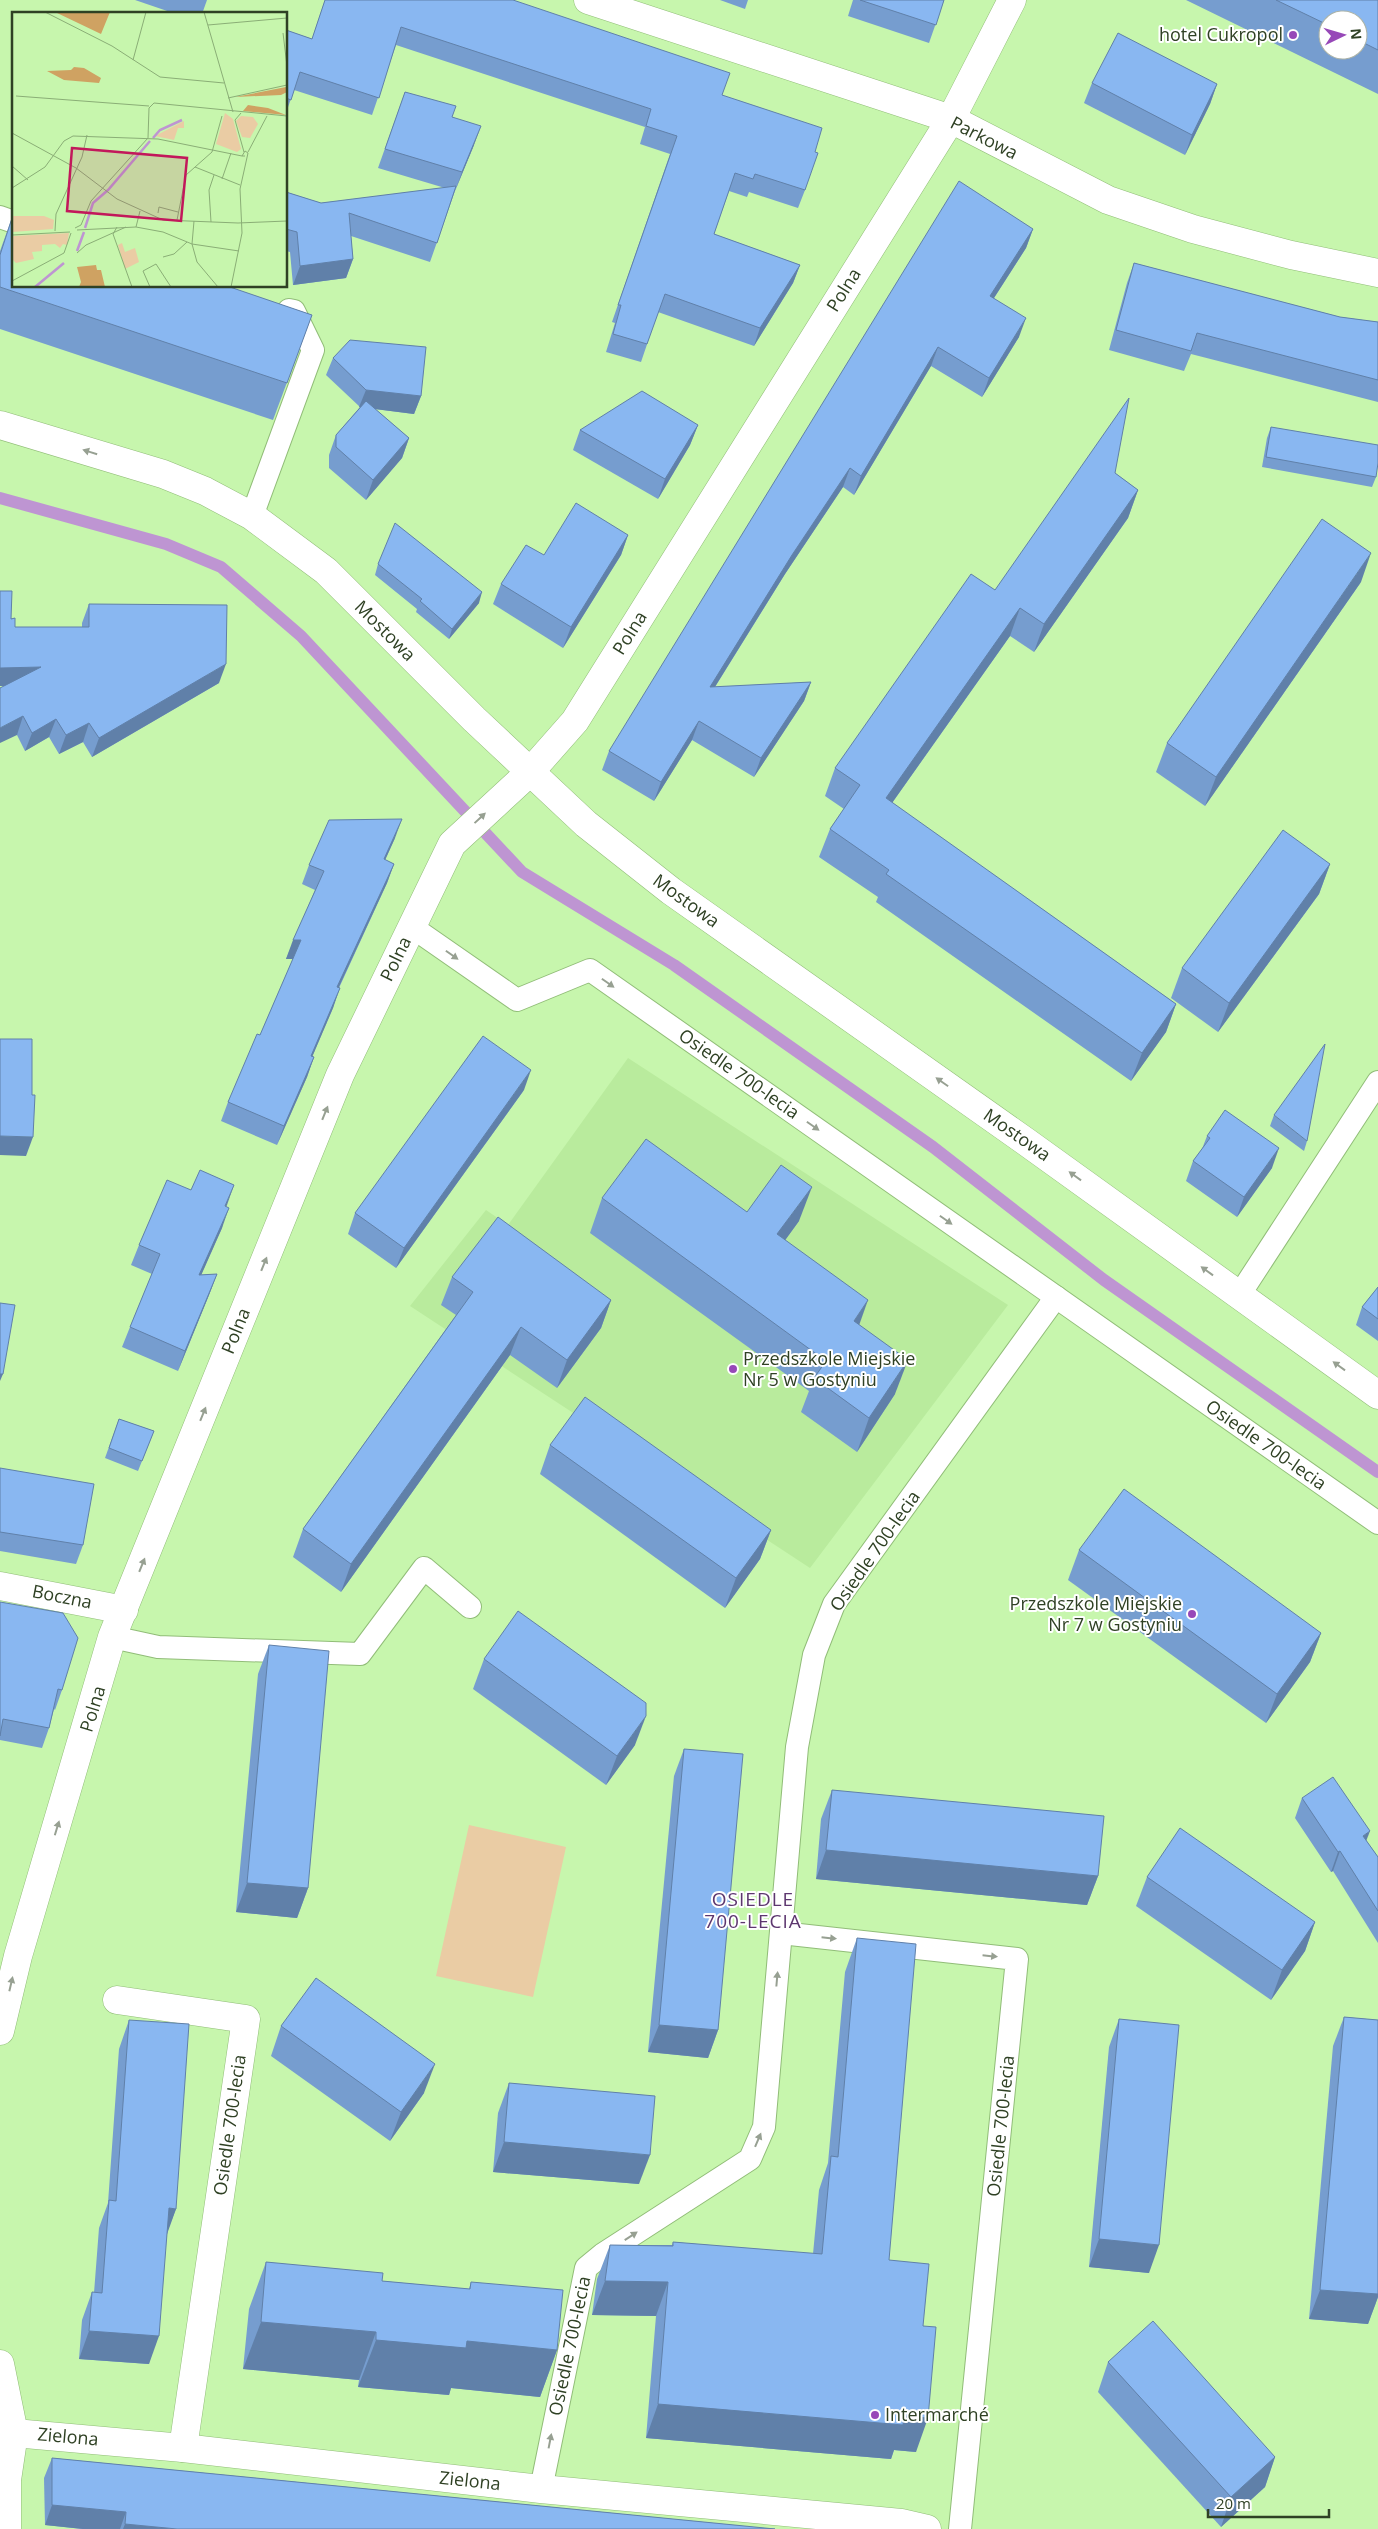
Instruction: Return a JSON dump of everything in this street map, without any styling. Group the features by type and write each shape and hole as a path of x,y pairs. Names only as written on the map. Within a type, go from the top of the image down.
{"street":[{"name":"Parkowa","path":"588,0 951,119 1108,200 1193,228 1292,256 1378,273"},
{"name":"Polna","path":"0,2031 18,1956 104,1673 112,1637 340,1075 452,844 530,772 575,722 951,119 1012,0"},
{"name":"Mostowa","path":"0,425 163,474 205,491 252,516 326,571 474,719 586,824 671,891 1240,1294 1378,1395"},
{"name":"Boczna","path":"0,1586 124,1610"},
{"name":"Osiedle 700-lecia","path":"117,2000 246,2019 183,2448"},
{"path":"0,2364 14,2433 7,2480 7,2529"},
{"name":"Zielona","path":"14,2433 183,2448 541,2489 901,2523 927,2529"}],"lane":[{"path":"0,217 12,221"},
{"path":"252,516 312,350 294,311 268,303"},
{"name":"Osiedle 700-lecia","path":"412,927 516,1000 590,970 1378,1523"},
{"path":"1240,1294 1378,1082"},
{"name":"Osiedle 700-lecia","path":"541,2489 586,2268 603,2254 750,2159 764,2127 797,1747 814,1655 834,1604 1056,1297"},
{"path":"112,1637 158,1647 360,1654 424,1568 470,1606"},
{"name":"Osiedle 700-lecia","path":"780,1933 1017,1959 960,2529"}],"shaded area":[{"name":"Przedszkole Miejskie Nr 5 w Gostyniu","path":"628,1058 1008,1305 810,1568 410,1306 486,1210 508,1225"},
{"path":"469,1825 566,1847 533,1997 436,1976"}],"building":[{"path":"325,0 513,0 730,73 722,95 822,128 815,152 818,153 805,190 755,174 753,179 735,173 714,234 800,265 760,328 665,294 647,344 613,334 621,305 618,305 677,136 646,126 651,109 401,27 379,98 300,72 291,100 288,99 288,31 312,39"},
{"path":"860,0 944,0 936,25"},
{"path":"1276,0 1378,0 1378,50 1368,45 1368,10 1318,10 1318,20"},
{"path":"1118,33 1217,84 1192,135 1092,83"},
{"path":"405,92 456,106 452,117 481,126 462,172 385,149"},
{"path":"959,181 1033,229 990,296 1026,318 989,378 938,347 861,476 850,468 792,555 710,687 811,682 761,758 699,721 661,782 609,751"},
{"path":"456,186 437,243 349,213 353,259 300,266 297,232 288,230 288,193 321,203"},
{"path":"12,218 12,288 233,288 312,315 287,383 0,287 0,255"},
{"path":"1134,263 1340,317 1378,322 1378,380 1197,333 1191,351 1116,330"},
{"path":"350,340 426,347 421,396 366,390 333,358"},
{"path":"642,391 698,425 665,479 580,430"},
{"path":"1129,398 1115,473 1138,490 1044,624 1020,608 886,798 1176,1004 1142,1053 886,874 889,870 830,829 860,785 835,768 971,574 995,590"},
{"path":"366,401 409,438 373,480 336,447 336,435"},
{"path":"1271,427 1378,445 1376,477 1266,457"},
{"path":"576,503 628,535 571,627 501,584 526,545 544,555"},
{"path":"1322,519 1371,553 1216,777 1167,743"},
{"path":"395,523 482,592 452,629 420,601 422,599 378,564"},
{"path":"0,591 12,591 11,619 15,618 15,627 89,627 89,604 227,605 226,664 99,738 89,723 66,735 56,719 32,733 23,716 0,728 0,688 41,667 0,668"},
{"path":"402,819 384,859 394,864 337,987 340,988 311,1056 314,1057 284,1126 228,1102 257,1034 260,1035 301,940 293,940 324,871 309,865 329,820"},
{"path":"1283,830 1330,864 1229,1003 1182,968"},
{"path":"483,1036 531,1070 404,1248 355,1213"},
{"path":"0,1039 32,1039 32,1095 35,1095 33,1137 0,1136"},
{"path":"1325,1044 1307,1141 1274,1115"},
{"path":"1225,1110 1279,1148 1244,1197 1193,1161 1210,1138 1207,1136"},
{"path":"646,1139 747,1212 781,1165 812,1187 777,1234 868,1300 854,1321 908,1360 869,1418 814,1378 826,1361 602,1198"},
{"path":"200,1170 234,1185 225,1206 229,1208 199,1275 217,1274 185,1351 130,1327 160,1254 139,1245 167,1180 191,1190"},
{"path":"498,1217 611,1300 567,1360 521,1327 351,1564 303,1529 473,1292 452,1277"},
{"path":"1378,1287 1378,1319 1362,1307"},
{"path":"0,1303 15,1305 3,1374 0,1374"},
{"path":"585,1397 771,1530 736,1578 550,1445"},
{"path":"119,1419 154,1431 142,1461 109,1448"},
{"path":"0,1468 94,1484 83,1545 0,1532"},
{"path":"1124,1489 1321,1633 1277,1694 1079,1550"},
{"path":"0,1602 63,1613 78,1638 62,1690 58,1689 49,1728 3,1719 0,1736"},
{"path":"518,1611 646,1703 646,1716 617,1756 484,1659"},
{"path":"269,1645 329,1651 308,1888 247,1883"},
{"path":"684,1749 743,1754 718,2030 659,2025"},
{"path":"1333,1777 1370,1831 1363,1836 1378,1857 1378,1911 1340,1851 1338,1852 1302,1798"},
{"path":"832,1790 1104,1816 1098,1876 826,1850"},
{"path":"1180,1828 1315,1922 1282,1970 1147,1877"},
{"path":"857,1938 916,1944 889,2260 929,2264 923,2326 936,2327 928,2418 904,2416 903,2425 658,2404 668,2282 605,2281 610,2245 673,2246 673,2242 822,2254 831,2156 838,2157"},
{"path":"316,1978 435,2064 401,2112 281,2026"},
{"path":"1344,2017 1378,2020 1378,2294 1320,2290"},
{"path":"1119,2019 1179,2025 1159,2245 1099,2239"},
{"path":"129,2020 189,2024 176,2209 169,2208 159,2336 89,2331 92,2292 102,2293 109,2200 116,2201"},
{"path":"509,2083 655,2096 650,2155 504,2142"},
{"path":"266,2262 383,2273 382,2281 470,2289 471,2282 563,2290 557,2350 467,2341 466,2348 376,2340 376,2332 261,2322"},
{"path":"1153,2321 1275,2457 1231,2497 1108,2362"},
{"path":"52,2458 775,2529 177,2529 125,2524 126,2512 52,2505"}],"waterway":[{"path":"0,498 166,544 221,567 301,636 522,872 674,965 933,1147 1104,1280 1378,1472"}],"place":[{"name":"hotel Cukropol","path":"1293,35"},
{"name":"Przedszkole Miejskie Nr 5 w Gostyniu","path":"733,1369"},
{"name":"Przedszkole Miejskie Nr 7 w Gostyniu","path":"1192,1614"},
{"name":"Intermarché","path":"875,2415"}],"district":[{"name":"OSIEDLE 700-LECIA","path":"753,1910"}]}
